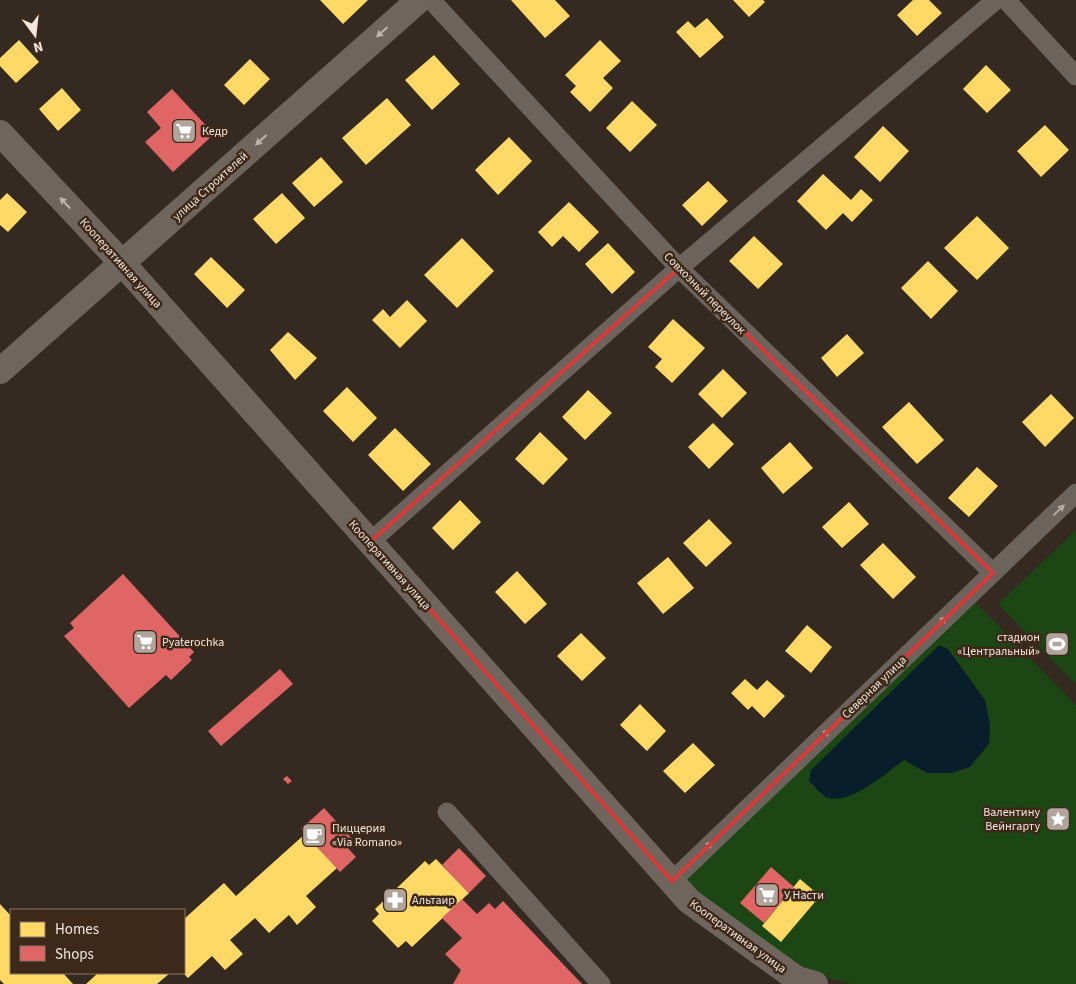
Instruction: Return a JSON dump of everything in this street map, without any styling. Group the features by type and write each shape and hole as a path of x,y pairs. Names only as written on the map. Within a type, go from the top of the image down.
{"main road":[{"name":"улица Строителей","path":"0,371 419,0"},
{"name":"Кооперативная улица","path":"0,133 123,264 689,901 803,982"}],"street":[{"name":"Совхозный переулок","path":"431,0 679,268 993,573"},
{"path":"370,542 679,268 996,0"},
{"path":"1006,0 1076,76"},
{"name":"Северная улица","path":"672,881 1076,493"},
{"path":"446,812 601,984"}],"highlighted area":[{"path":"679,268 993,573 672,881 370,542"}],"green space":[{"name":"стадион «Центральный»","path":"1076,530 1076,684 998,604"},
{"path":"974,601 1076,705 1076,984 852,984 800,971 683,880"}],"water":[{"path":"939,645 948,649 985,700 990,724 989,744 970,767 952,773 927,773 904,760 856,793 835,799 824,796 809,781 811,770"}],"building: Homes":[{"path":"320,0 368,0 343,24"},
{"path":"511,0 555,0 570,16 545,38"},
{"path":"733,0 763,0 765,2 749,17"},
{"path":"913,0 929,0 942,13 917,36 897,15"},
{"path":"707,18 724,37 700,58 676,32 688,21 695,28"},
{"path":"19,40 39,62 16,83 0,66 0,58"},
{"path":"600,40 621,61 603,78 613,88 590,112 570,92 576,86 565,75"},
{"path":"434,55 460,84 432,110 405,80"},
{"path":"250,59 270,79 244,105 224,85"},
{"path":"986,65 1011,90 987,113 963,89"},
{"path":"62,88 81,110 58,131 39,109"},
{"path":"387,98 411,125 366,165 342,138"},
{"path":"632,101 657,125 630,152 606,128"},
{"path":"1045,125 1069,150 1041,177 1017,151"},
{"path":"883,126 909,151 880,182 854,157"},
{"path":"509,137 532,161 498,195 475,170"},
{"path":"321,157 343,182 314,207 292,183"},
{"path":"823,174 851,200 861,189 873,200 852,222 843,213 826,230 797,201"},
{"path":"708,181 728,201 702,226 682,205"},
{"path":"7,193 27,212 8,232 0,225 0,200"},
{"path":"282,193 305,218 276,244 253,219"},
{"path":"569,202 599,232 579,252 563,236 552,247 538,232"},
{"path":"977,216 1009,248 977,280 944,248"},
{"path":"754,236 783,264 758,289 729,261"},
{"path":"462,238 494,271 457,308 424,275"},
{"path":"608,243 635,272 612,294 585,264"},
{"path":"211,257 245,290 227,308 194,274"},
{"path":"928,261 958,291 931,319 901,288"},
{"path":"407,300 427,321 400,348 372,320 383,309 390,317"},
{"path":"673,319 705,348 672,383 655,367 662,359 648,347"},
{"path":"288,332 317,358 295,380 270,350"},
{"path":"847,334 864,353 837,377 821,358"},
{"path":"723,369 747,393 722,418 698,394"},
{"path":"347,387 377,418 353,442 323,411"},
{"path":"588,390 612,413 585,440 562,417"},
{"path":"1051,394 1074,418 1045,447 1022,422"},
{"path":"909,402 944,440 917,464 882,427"},
{"path":"713,423 734,444 709,469 688,447"},
{"path":"395,428 431,464 403,491 368,455"},
{"path":"540,432 568,459 543,485 515,459"},
{"path":"790,442 813,468 783,494 761,468"},
{"path":"977,467 998,486 969,517 948,498"},
{"path":"460,500 481,522 453,550 432,528"},
{"path":"849,502 869,524 842,548 822,527"},
{"path":"709,519 732,543 706,567 683,543"},
{"path":"883,543 916,577 893,599 860,565"},
{"path":"668,557 694,588 663,614 637,583"},
{"path":"517,571 547,604 525,624 495,592"},
{"path":"807,625 832,647 811,673 785,651"},
{"path":"581,633 606,658 582,681 557,656"},
{"path":"745,679 757,690 767,680 785,696 764,718 752,706 748,710 731,693"},
{"path":"640,704 666,731 647,751 620,725"},
{"path":"693,743 715,765 685,793 663,771"},
{"path":"305,834 337,868 306,896 316,907 297,925 289,915 269,933 255,918 230,940 243,954 225,970 212,956 188,978 184,974 185,918 224,883 236,896"},
{"path":"436,859 469,893 412,947 406,941 398,948 372,921 379,914 375,909 425,861 429,865"},
{"path":"800,879 820,896 781,942 762,926"},
{"path":"0,904 10,915 10,974 64,974 73,984 4,984 0,980"},
{"path":"97,974 169,974 157,984 86,984"}],"building: Shops":[{"name":"Кедр","path":"172,89 214,134 173,172 145,142 161,128 147,112"},
{"path":"123,574 194,652 189,657 192,660 171,680 166,675 129,708 64,636 74,628 70,623"},
{"path":"280,669 293,684 221,746 208,731"},
{"path":"287,776 292,781 288,784 283,779"},
{"path":"324,808 353,840 346,846 356,857 340,872 301,829"},
{"path":"459,848 486,876 469,893 442,865"},
{"name":"У Насти","path":"771,867 794,887 764,923 740,903"},
{"path":"462,899 477,914 489,903 495,909 503,901 582,984 453,984 461,970 445,954 462,938 442,918"}],"place":[{"name":"Кедр","path":"184,131"},
{"name":"Pyaterochka","path":"145,642"},
{"name":"стадион «Центральный»","path":"1057,644"},
{"name":"Валентину Вейнгарту","path":"1058,819"},
{"name":"Пиццерия «Via Romano»","path":"314,835"},
{"name":"У Насти","path":"767,895"},
{"name":"Альтаир","path":"395,900"}]}
